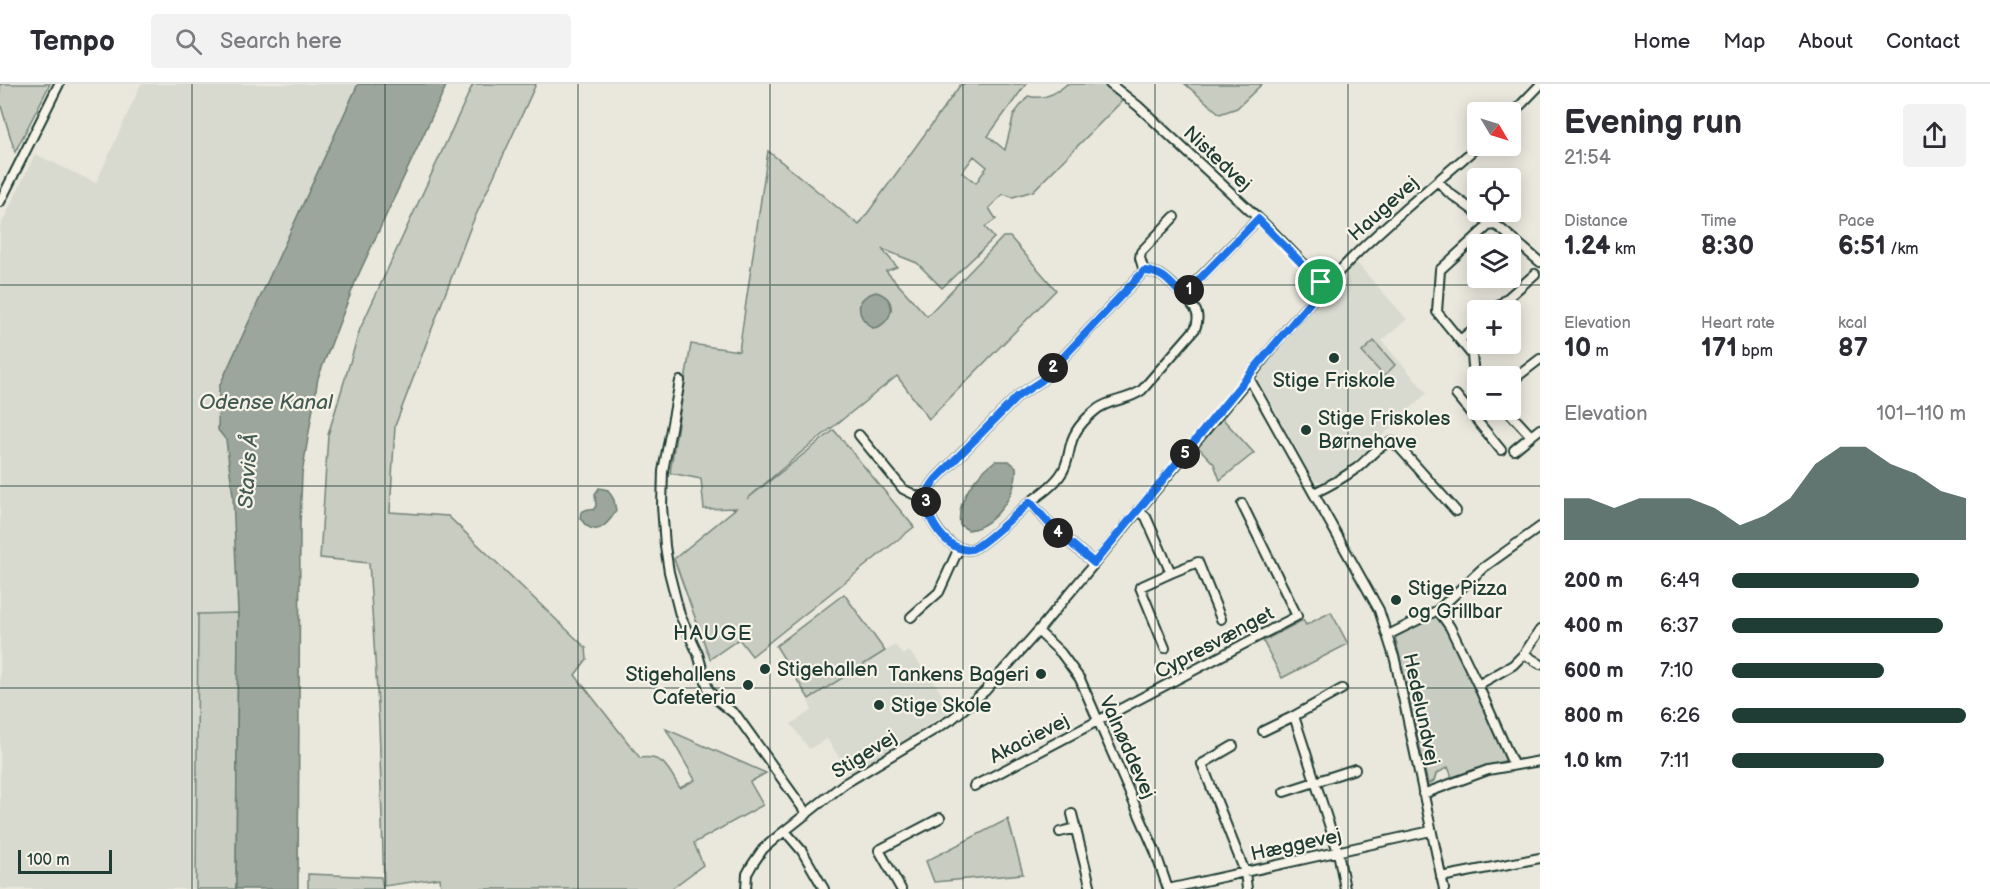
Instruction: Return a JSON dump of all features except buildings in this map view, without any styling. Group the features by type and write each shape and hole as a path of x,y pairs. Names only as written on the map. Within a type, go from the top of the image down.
{"street":[{"path":"0,202 59,84"},
{"name":"Nistedvej","path":"1110,84 1138,106 1258,219 1324,286"},
{"path":"1521,105 1540,85"},
{"name":"Haugevej","path":"1038,631 1324,286 1353,257 1467,156"},
{"path":"1438,181 1448,192 1485,219 1488,226"},
{"path":"1144,271 1140,258 1142,252 1174,217"},
{"path":"1183,296 1258,219"},
{"path":"1473,366 1472,356 1437,312 1440,270 1488,226 1495,225 1540,262"},
{"path":"1144,271 1162,275 1183,296 1198,311 1199,321 1195,329 1142,390 1134,396 1095,410 1073,437 1067,464 1060,476 975,548 959,549 948,541 931,520 926,500 936,479 1018,396 1041,381 1058,356 1144,271"},
{"path":"1505,300 1535,274"},
{"path":"1460,340 1467,334"},
{"path":"1521,374 1540,359"},
{"name":"Hedelundvej","path":"1249,378 1379,610 1388,634 1444,889"},
{"path":"680,381 663,471 662,506 666,556 680,615 698,654 708,689 715,698 737,716 807,814"},
{"path":"1456,395 1467,409"},
{"path":"1476,420 1501,450"},
{"path":"1516,420 1531,436"},
{"path":"1514,450 1540,429"},
{"path":"859,435 903,489 926,500"},
{"path":"1314,493 1338,481 1360,466 1383,445 1392,442 1456,511"},
{"path":"1030,502 1053,528 1094,563"},
{"name":"Cypresvænget","path":"1099,721 1297,616 1242,504"},
{"path":"1138,510 1146,517 1171,573"},
{"path":"1388,634 1438,610 1483,568 1540,527"},
{"path":"911,617 939,592 959,549"},
{"path":"1165,648 1140,587 1198,562 1221,619"},
{"path":"1438,610 1450,627 1513,764"},
{"path":"1478,685 1505,671 1524,654 1540,630"},
{"name":"Stigevej","path":"746,889 747,874 757,857 785,831 844,784 958,714 985,691 1038,631"},
{"name":"Valnøddevej","path":"1038,631 1061,653 1080,679 1155,851 1168,889"},
{"path":"1524,654 1540,664"},
{"path":"1263,731 1342,689"},
{"path":"1294,716 1338,852 1344,889"},
{"name":"Akacievej","path":"974,786 1099,721"},
{"path":"1233,746 1202,764 1245,872 1247,889"},
{"path":"1423,794 1488,770 1540,761"},
{"path":"1284,792 1355,769"},
{"path":"1072,814 1091,889"},
{"path":"901,889 879,850 940,818"},
{"path":"1060,832 1076,828"},
{"path":"785,831 802,851 824,889"},
{"name":"Hæggevej","path":"1168,889 1431,831"},
{"path":"1441,877 1540,858"}],"shaded area":[{"path":"0,84 50,84 15,152 0,103"},
{"path":"141,84 358,84 219,387 233,496 238,613 198,614 196,889 0,889 0,227 35,154 96,183"},
{"path":"473,84 536,84 471,226 395,426 390,512 448,516 586,648 587,659 575,675 640,758 660,761 669,769 680,788 695,780 666,729 766,773 750,782 763,805 694,843 703,865 671,889 441,889 440,878 384,886 379,723 369,563 320,558 328,435 360,329"},
{"path":"961,84 1026,84 988,136 1005,150 1014,114 1028,96 1049,95 1067,84 1104,84 1123,100 1033,191 1013,197 1003,194 989,208 996,219 985,227 994,238 942,288 917,263 882,249 897,267 886,271 927,316 1003,237 1010,237 1056,290 929,419 897,376 747,499 834,430 914,527 752,656 739,639 710,659 674,559 736,508 704,509 701,479 670,473 691,344 739,351 768,151 859,225","holes":["974,156 987,167 976,183 962,172"]},
{"path":"1185,84 1262,84 1237,108 1220,114"},
{"name":"Stige Friskole","path":"1356,262 1407,319 1382,341 1427,393 1359,458 1321,482 1314,481 1258,380 1258,375"},
{"path":"1374,341 1395,365 1384,376 1362,352"},
{"path":"1222,418 1254,453 1220,480 1214,464 1198,447"},
{"path":"844,594 885,651 809,699 776,646"},
{"path":"1331,612 1348,644 1282,678 1263,641 1303,620 1306,625"},
{"path":"238,613 236,889 196,889 198,614"},
{"path":"1433,615 1439,616 1448,628 1476,686 1507,760 1452,777 1448,767 1436,774 1434,781 1428,784 1395,636"},
{"name":"Stige Skole","path":"895,645 903,655 909,651 932,679 952,710 850,774 827,739 809,749 791,724 812,710 808,701"},
{"path":"1008,819 1023,874 934,882 926,861"},
{"path":"308,874 381,877 383,889 308,889"}],"water":[{"name":"Odense Kanal","path":"358,84 447,84 356,280 318,378 302,474 300,525 298,889 236,889 238,613 233,496 226,440 218,430 219,387"},
{"path":"876,292 888,299 891,308 885,322 873,328 863,319 860,313 860,303"},
{"path":"995,461 1009,461 1016,467 1013,487 1003,507 995,515 978,527 968,530 960,525 964,497 981,473"},
{"path":"599,488 608,490 614,500 616,511 604,526 595,529 590,528 580,518 581,512 588,509 593,510 596,506 595,494"}],"place":[{"name":"Stige Friskole","path":"1334,358"},
{"name":"Stige Friskoles Børnehave","path":"1306,430"},
{"name":"Stige Pizza og Grillbar","path":"1396,600"},
{"name":"Stigehallen","path":"765,669"},
{"name":"Tankens Bageri","path":"1041,674"},
{"name":"Stigehallens Cafeteria","path":"748,685"},
{"name":"Stige Skole","path":"879,705"}],"district":[{"name":"HAUGE","path":"713,633"}],"route":[{"path":"1258,219 1321,282 1324,286 1094,563 1053,528 1030,502 975,548 962,550 956,548 931,520 926,503 927,495 936,479 1018,396 1041,381 1144,271 1162,275 1183,296 1258,219"}],"water label":[{"name":"Stavis Å","path":"248,471"}]}
